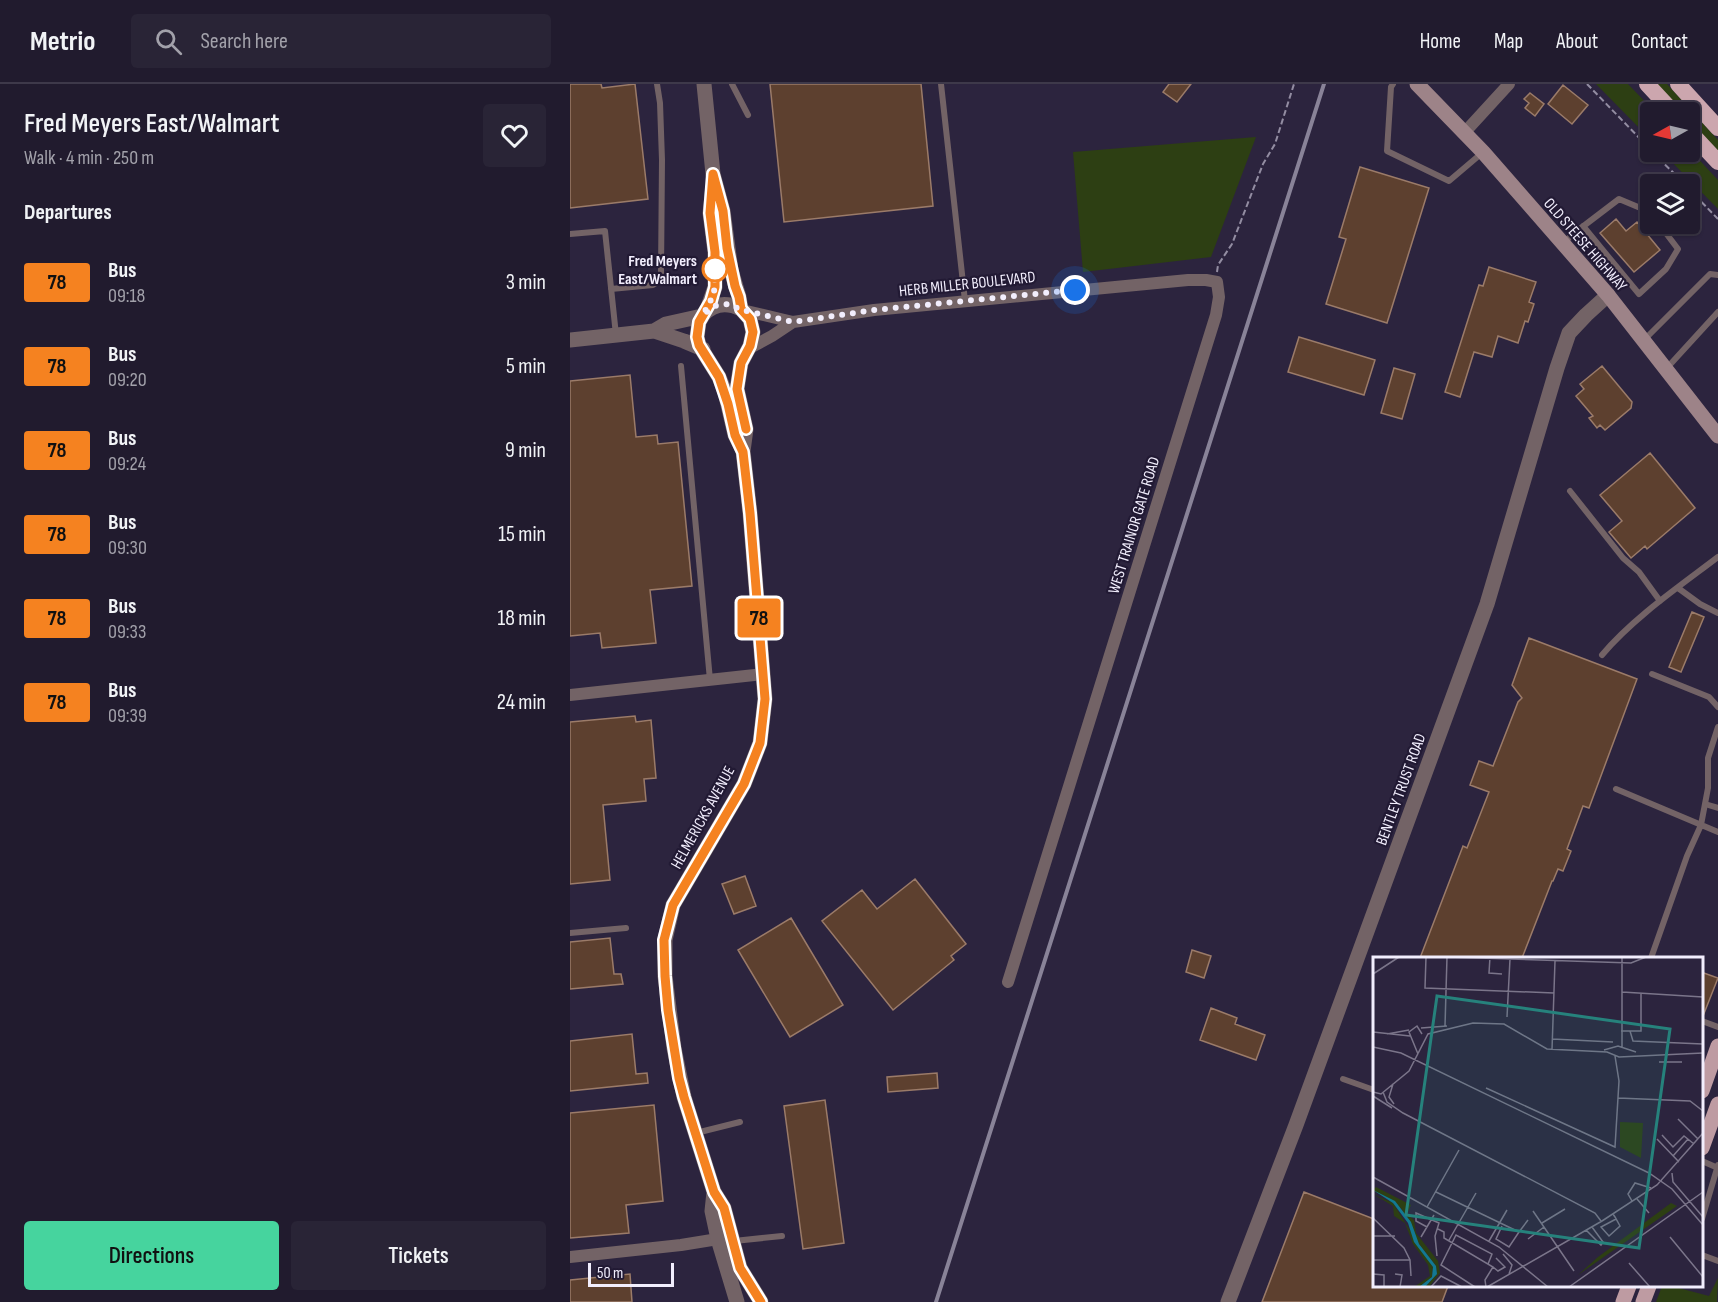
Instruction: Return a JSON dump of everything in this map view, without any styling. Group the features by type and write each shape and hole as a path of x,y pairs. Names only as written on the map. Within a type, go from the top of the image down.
{"highway":[{"path":"1647,84 1664,102"},
{"path":"1678,84 1718,128"},
{"path":"1700,142 1718,162"}],"main road":[{"name":"OLD STEESE HIGHWAY","path":"1417,84 1465,132 1608,295 1718,436"},
{"path":"1703,1086 1718,1046"},
{"path":"1703,1143 1718,1104"},
{"path":"1623,1302 1629,1287"},
{"path":"1643,1302 1649,1287"}],"street":[{"name":"HELMERICKS AVENUE","path":"704,84 713,174 723,211 727,248 742,309 753,325 753,339 741,363 737,389 746,429 743,452 765,699 760,743 744,784 673,905 664,940 665,976 679,1078 714,1192 712,1211 740,1268 761,1302"},
{"path":"1465,132 1509,84"},
{"name":"HELMERICKS AVENUE","path":"713,174 710,213 715,252 715,287 711,301 697,329 697,337 719,377 735,435 743,452"},
{"name":"HERB MILLER BOULEVARD","path":"570,340 654,331 666,324 702,316 720,304 728,304 793,322 874,310 965,301 1188,280 1217,282"},
{"name":"WEST TRAINOR GATE ROAD","path":"1008,982 1216,315 1219,297 1217,282"},
{"name":"BENTLEY TRUST ROAD","path":"1228,1302 1296,1125 1487,604 1569,333 1608,295"},
{"name":"HERB MILLER BOULEVARD","path":"654,331 684,341 722,361 735,359 793,322"},
{"path":"570,695 764,674"},
{"name":"HELMERICKS AVENUE","path":"726,1240 737,1302"},
{"path":"570,1257 726,1240"},
{"name":"HELMERICKS AVENUE","path":"740,1268 748,1302"}],"lane":[{"path":"611,289 653,285 658,282 661,274 662,160 657,84"},
{"path":"732,84 748,115"},
{"path":"941,84 965,301"},
{"path":"1393,84 1387,152 1449,181 1483,152"},
{"path":"1563,243 1619,199 1640,208"},
{"path":"1583,226 1639,294 1666,269 1678,249 1667,234"},
{"path":"570,234 605,231 616,336"},
{"path":"1643,341 1710,274 1718,275"},
{"path":"1665,369 1718,312"},
{"path":"681,366 710,680"},
{"path":"1570,491 1623,558 1639,572 1660,601"},
{"path":"1602,655 1613,642 1660,601 1718,557"},
{"path":"1678,588 1700,604 1718,613"},
{"path":"1652,674 1709,697 1718,707"},
{"path":"1651,957 1687,856 1701,825 1708,788 1708,758 1718,727"},
{"path":"1616,789 1718,832"},
{"path":"1705,804 1718,808"},
{"path":"570,933 627,927"},
{"path":"1703,1022 1718,1027"},
{"path":"1343,1079 1373,1090"},
{"path":"695,1134 740,1122"},
{"path":"1703,1162 1718,1167 1703,1213"},
{"path":"726,1240 782,1236"},
{"path":"1703,1256 1718,1261"}],"path":[{"path":"1217,282 1218,265 1232,244 1263,164 1275,144 1294,84"},
{"path":"1587,84 1640,139"},
{"path":"1663,162 1674,174"},
{"path":"1700,200 1718,219"}],"green space":[{"path":"1596,84 1628,84 1645,102 1640,102 1640,129"},
{"path":"1655,84 1667,84 1683,102 1672,102"},
{"path":"1700,120 1718,140 1718,151 1700,132"},
{"path":"1256,137 1211,257 1083,272 1073,152"},
{"path":"1700,161 1718,180 1718,209 1700,191 1700,174 1684,174 1672,162"},
{"path":"1718,1278 1717,1302 1656,1302 1662,1287 1675,1287 1709,1296"}],"building":[{"path":"570,84 601,84 602,88 635,84 648,199 570,208"},
{"path":"770,84 921,84 933,206 784,222"},
{"path":"1169,84 1191,84 1177,102 1163,92"},
{"path":"1563,85 1588,105 1572,124 1548,104"},
{"path":"1530,93 1544,104 1535,116 1525,108 1529,103 1524,99"},
{"path":"1360,167 1429,188 1387,323 1326,304 1346,239 1339,237"},
{"path":"1616,219 1626,231 1637,222 1640,226 1640,234 1647,234 1660,250 1634,272 1600,233"},
{"path":"1489,267 1536,282 1529,302 1534,304 1528,322 1525,321 1518,343 1498,336 1492,357 1474,352 1460,397 1445,392 1479,285 1483,286"},
{"path":"1299,337 1375,360 1364,395 1288,372"},
{"path":"1602,366 1632,402 1631,408 1605,430 1600,425 1597,428 1589,418 1593,416 1576,396 1584,389 1580,384"},
{"path":"1394,368 1415,374 1402,419 1381,413"},
{"path":"630,375 636,437 657,435 658,444 678,442 692,586 650,590 656,643 602,648 600,633 570,636 570,381"},
{"path":"1650,453 1695,508 1647,549 1645,546 1631,558 1609,532 1622,521 1600,495"},
{"path":"1692,612 1704,617 1681,672 1669,667"},
{"path":"1529,638 1637,679 1589,808 1583,806 1567,849 1571,851 1563,871 1558,869 1552,881 1522,957 1420,957 1463,846 1467,848 1489,792 1470,785 1479,761 1493,766 1518,702 1522,698 1512,685"},
{"path":"635,716 636,722 651,720 656,778 644,779 646,801 603,805 610,880 570,884 570,722"},
{"path":"745,876 756,906 734,914 722,884"},
{"path":"915,879 966,944 951,956 954,960 893,1010 822,921 862,890 877,909"},
{"path":"791,918 843,1005 790,1037 738,950"},
{"path":"610,938 614,974 621,974 623,984 570,989 570,942"},
{"path":"1192,950 1211,956 1204,978 1186,972"},
{"path":"1703,973 1718,978 1703,1016"},
{"path":"1211,1008 1237,1018 1235,1024 1265,1035 1256,1060 1200,1040"},
{"path":"632,1034 636,1074 647,1073 648,1083 570,1091 570,1041"},
{"path":"937,1073 938,1088 888,1092 887,1077"},
{"path":"825,1100 844,1243 803,1249 784,1106"},
{"path":"654,1105 663,1201 626,1205 629,1233 570,1238 570,1113"},
{"path":"1304,1192 1373,1219 1373,1287 1448,1287 1442,1302 1262,1302"},
{"path":"630,1274 632,1302 570,1302 570,1280"}],"railway":[{"path":"936,1302 1324,84"}],"bus line":[{"name":"78","path":"746,429 737,389 741,363 753,339 753,325 741,309 727,248 723,211 713,174 710,213 715,252 715,287 711,301 699,322 697,337 699,345 713,365 725,392 735,435 743,452 765,699 760,743 744,784 673,905 664,940 665,976 668,1010 684,1097 714,1192 724,1208 740,1268 761,1302"}],"place":[{"name":"Fred Meyers East/Walmart","path":"715,269"}],"route":[{"path":"715,269 714,294 703,315 714,306 728,304 742,310 793,322 874,310 1075,290"}]}
